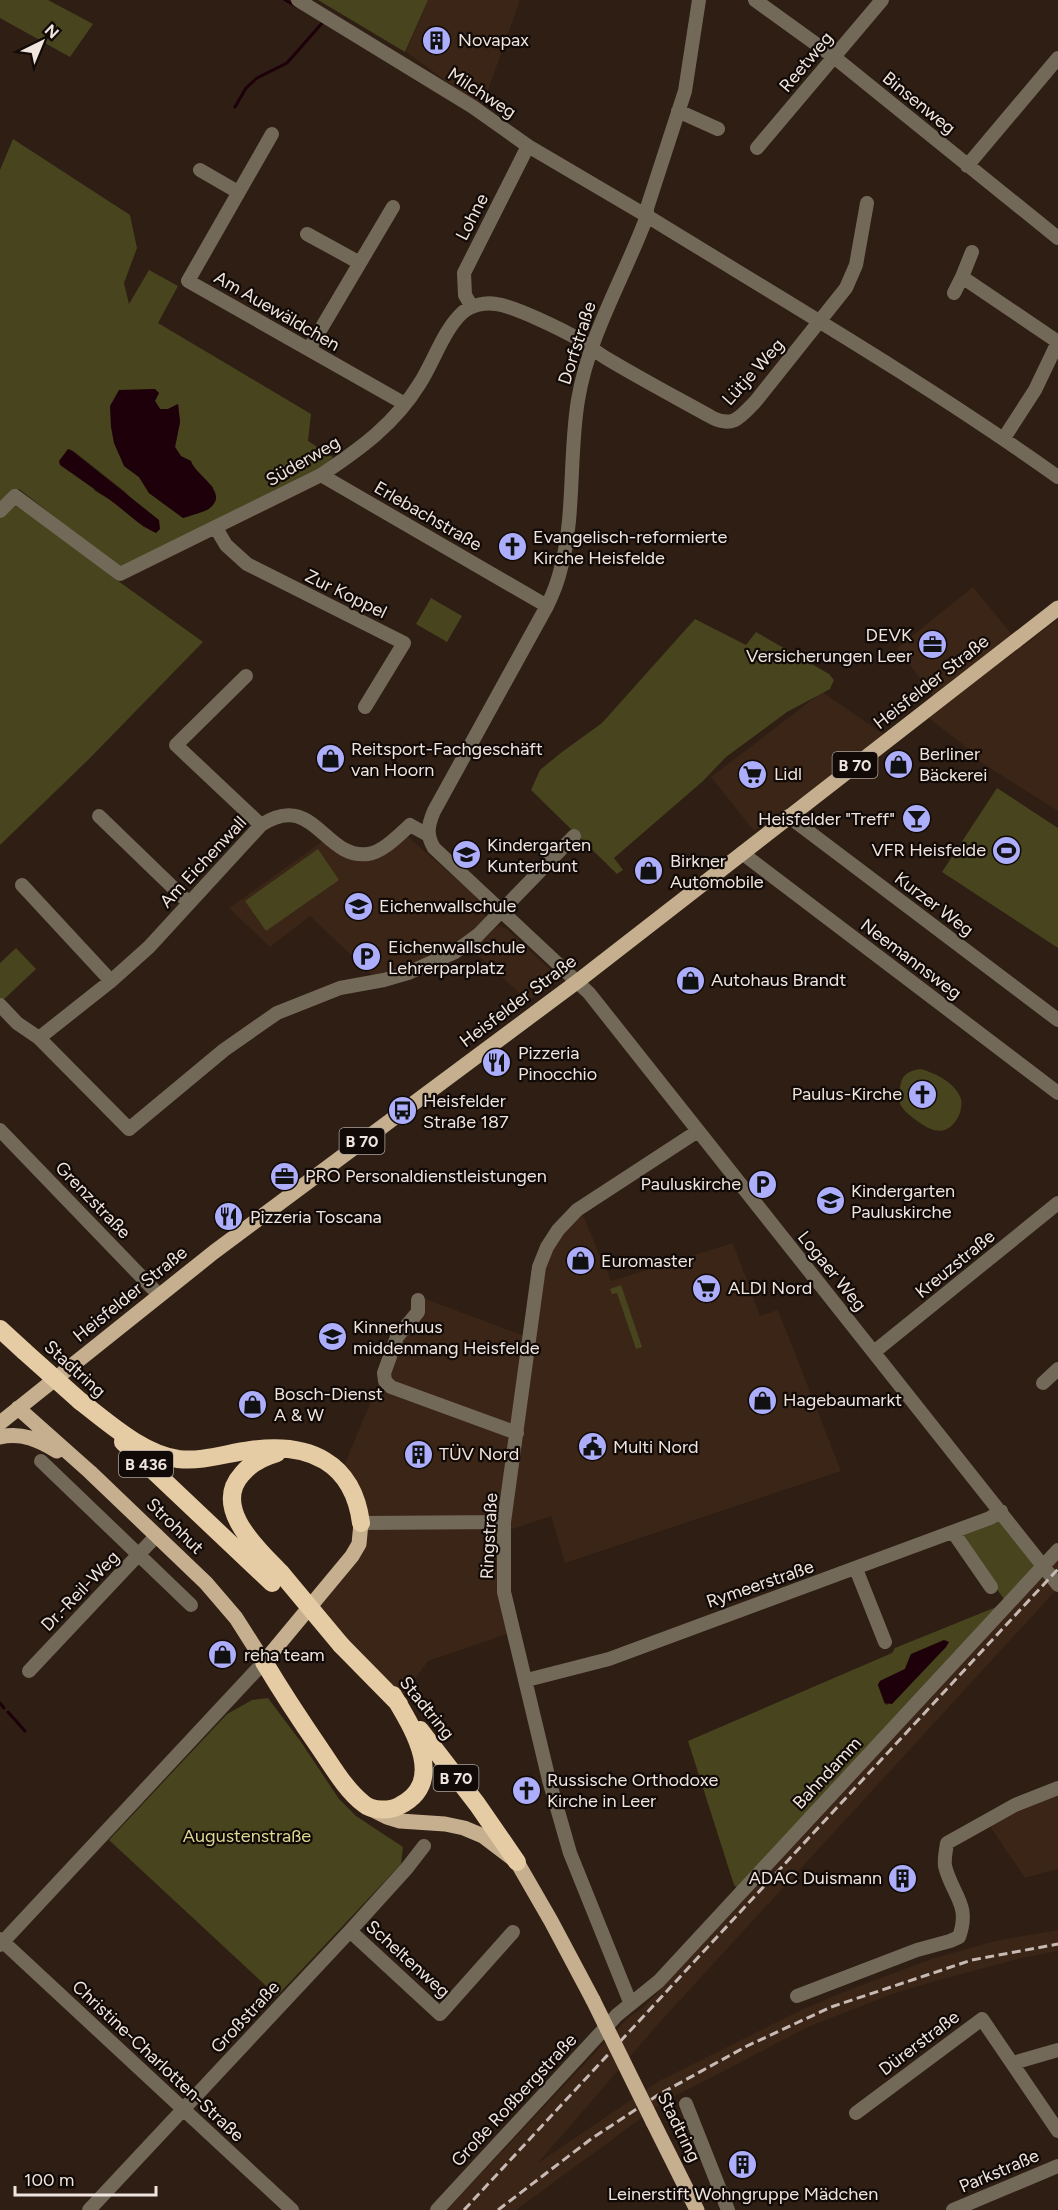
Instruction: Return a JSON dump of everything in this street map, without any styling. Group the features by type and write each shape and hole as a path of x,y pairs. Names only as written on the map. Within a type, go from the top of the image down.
{"highway":[{"name":"Stadtring","path":"0,1329 277,1578 393,1695 477,1804 517,1862"},
{"path":"80,1401 131,1439 157,1453 179,1459 207,1458 274,1448 300,1450 320,1457 344,1478 354,1493 362,1523"},
{"name":"B 70","path":"277,1578 246,1535 237,1519 231,1498 237,1479 255,1462 267,1456 300,1450"},
{"name":"B 70","path":"264,1662 337,1774 347,1788 366,1806"},
{"path":"366,1806 393,1809 415,1795 420,1785 423,1770 422,1749 413,1728 393,1695"}],"main road":[{"name":"Heisfelder Straße","path":"0,1423 159,1295 578,981 1058,608"},
{"name":"Strohhut","path":"18,1408 157,1535 221,1600 236,1618 264,1662"},
{"path":"0,1437 15,1435 43,1443 90,1472"},
{"path":"264,1662 352,1556 359,1544 362,1523"},
{"name":"B 70","path":"366,1806 400,1821 445,1824 464,1828 483,1836 517,1862"},
{"name":"Stadtring","path":"517,1862 593,2000 697,2210"}],"street":[{"name":"Milchweg","path":"298,0 473,107 528,146 646,216"},
{"name":"Dorfstraße","path":"428,835 434,812 547,606 562,566 567,532 571,451 584,373 591,347 646,216 685,92 699,0"},
{"name":"Binsenweg","path":"755,0 834,57 1058,238"},
{"name":"Reetweg","path":"758,148 882,0"},
{"path":"967,165 1058,58"},
{"path":"678,111 718,129"},
{"name":"Am Auewäldchen","path":"272,134 188,280 405,404"},
{"name":"Lohne","path":"472,307 465,295 464,273 528,146"},
{"path":"200,170 238,192"},
{"name":"Lütje Weg","path":"591,347 713,418 729,423 742,415 755,402 846,288 856,265 867,203"},
{"path":"309,349 393,207"},
{"path":"646,216 1004,438 1058,477"},
{"path":"307,234 360,262"},
{"path":"954,293 972,252"},
{"path":"962,277 1058,342 1035,390 1004,438"},
{"path":"472,307 497,304 512,308 578,338 591,347"},
{"name":"Süderweg","path":"0,512 15,496 120,574 321,476 350,456 387,426 420,383 452,325 472,307"},
{"name":"Erlebachstraße","path":"321,476 547,606"},
{"name":"Zur Koppel","path":"216,528 226,544 247,564 404,643 365,707"},
{"path":"246,676 176,745 261,825"},
{"name":"Am Eichenwall","path":"39,1038 111,981 149,947 261,825 278,816 290,815 311,821 338,845 355,854 369,854 377,850 410,825 428,835"},
{"path":"99,816 189,903"},
{"name":"Kurzer Weg","path":"788,816 1058,1020"},
{"path":"428,835 434,848 578,981"},
{"path":"0,1005 17,1023 39,1038 129,1129 224,1050 277,1013 340,988 384,980 436,962 454,952 478,935 574,836"},
{"name":"Neemannsweg","path":"742,853 1058,1093"},
{"path":"22,885 111,981"},
{"name":"Logaer Weg","path":"578,981 625,1035 698,1131 1058,1585"},
{"name":"Grenzstraße","path":"0,1130 159,1295"},
{"name":"Ringstraße","path":"630,2002 570,1853 549,1780 504,1592 504,1522 539,1268 547,1246 558,1230 578,1210 698,1131"},
{"name":"Kreuzstraße","path":"874,1352 1058,1203"},
{"path":"418,1300 418,1312 398,1337 384,1373 385,1381 391,1387 517,1433"},
{"path":"1043,1383 1058,1369"},
{"path":"40,1461 191,1605"},
{"name":"Rymeerstraße","path":"526,1680 609,1659 856,1569 990,1518 1001,1511"},
{"path":"362,1523 504,1522"},
{"path":"953,1532 992,1587"},
{"name":"Dr.-Reil-Weg","path":"29,1671 157,1535"},
{"name":"Bahndamm","path":"617,2015 667,1972 1058,1550"},
{"path":"856,1569 885,1642"},
{"path":"1,1942 264,1662"},
{"path":"797,1996 917,1950 959,1937 964,1914 944,1864 948,1843 1015,1805 1056,1793"},
{"name":"Großstraße","path":"89,2210 408,1868 424,1846"},
{"name":"Scheltenweg","path":"350,1931 440,2014 513,1932"},
{"name":"Christine-Charlotten-Straße","path":"1,1942 292,2210"},
{"name":"Große Roßbergstraße","path":"437,2210 617,2015"},
{"name":"Dürerstraße","path":"856,2113 982,2019 1058,2131"},
{"path":"1013,2062 1058,2050"},
{"path":"686,2104 728,2210"},
{"name":"Parkstraße","path":"961,2208 1058,2166"}],"shaded area":[{"path":"428,0 520,0 482,107 406,52"},
{"path":"155,389 159,393 155,401 160,409 168,409 178,404 180,422 175,447 181,456 191,461 210,484 216,496 210,508 183,518 149,493 139,477 124,466 114,443 110,406 119,390"},
{"path":"68,449 159,520 160,529 156,533 143,526 60,465 59,461"},
{"path":"973,587 1022,647 1058,619 1058,811 979,761 980,758 926,716 942,705 897,648"},
{"path":"822,692 888,737 754,831 711,777"},
{"name":"Eichenwallschule","path":"407,836 485,904 485,922 452,950 376,979 310,916 270,947 229,908 323,841 352,859 368,861 388,852"},
{"name":"Eichenwallschule","path":"498,926 506,928 554,973 549,984 528,1001 471,949"},
{"path":"582,1213 611,1281 733,1243 760,1316 778,1310 841,1471 565,1563 551,1516 498,1534 510,1633 428,1661 399,1701 312,1606 359,1544 341,1473 415,1295 530,1338 549,1251"},
{"path":"1058,1557 1058,1588 660,2022 538,2163 659,2081 801,2010 851,1989 931,1959 995,1941 1058,1930 1058,1951 1022,1958 895,1993 808,2027 662,2103 516,2210 447,2210 629,2017 644,2007"},
{"path":"944,1640 949,1642 946,1647 892,1704 885,1703 878,1685 880,1681 905,1669 911,1654"},
{"path":"1058,1793 1058,1869 1025,1878 989,1825"}],"green space":[{"path":"0,0 48,0 93,24 70,57 0,18"},
{"path":"318,0 428,0 405,52"},
{"path":"13,139 130,215 137,248 124,283 129,304 149,270 178,286 158,323 311,414 308,441 333,457 317,474 119,567 19,489 0,508 0,170","holes":["155,389 155,401 160,409 168,409 178,404 180,422 175,447 180,456 191,461 193,468 213,487 209,509 183,518 149,493 139,477 124,466 138,390","72,450 135,502 145,528 111,500 95,491"]},
{"path":"22,506 121,583 203,642 89,759 0,845 0,515 9,507"},
{"path":"431,598 462,616 447,642 416,624"},
{"path":"695,619 746,645 756,632 829,674 834,680 830,689 787,712 726,757 703,781 614,858 623,870 617,874 531,790 540,770 602,723"},
{"name":"VFR Heisfelde","path":"997,788 1058,828 1058,948 942,872"},
{"path":"318,849 339,880 266,931 245,901"},
{"path":"16,948 36,969 0,1003 0,963"},
{"path":"921,1069 944,1080 958,1093 961,1101 960,1113 948,1129 938,1131 926,1127 904,1110 900,1104 904,1076"},
{"path":"621,1285 642,1347 636,1349 617,1293 612,1294 610,1289"},
{"path":"1005,1518 1039,1566 1004,1599 957,1536"},
{"path":"1006,1603 740,1891 734,1885 688,1741 892,1653 895,1648","holes":["946,1647 887,1705 884,1703 878,1685 880,1681 905,1669 910,1656"]},
{"name":"Augustenstraße","path":"268,1698 339,1799 356,1816 403,1847 401,1864 277,1996 109,1840 227,1714 252,1700"}],"waterway":[{"path":"285,0 296,6"},
{"path":"235,107 246,88 257,78 287,63 323,22"},
{"path":"0,1703 4,1708"},
{"path":"8,1712 25,1731"}],"railway":[{"path":"464,2210 1058,1569"},
{"path":"498,2210 591,2139 658,2095 747,2046 831,2007 972,1960 1058,1944"}],"place":[{"name":"Novapax","path":"437,40"},
{"name":"Evangelisch-reformierte Kirche Heisfelde","path":"512,547"},
{"name":"DEVK Versicherungen Leer","path":"933,645"},
{"name":"Reitsport-Fachgeschäft van Hoorn","path":"330,759"},
{"name":"Berliner Bäckerei","path":"898,764"},
{"name":"Lidl","path":"753,774"},
{"name":"Heisfelder \"Treff\"","path":"916,819"},
{"name":"VFR Heisfelde","path":"1007,850"},
{"name":"Kindergarten Kunterbunt","path":"466,855"},
{"name":"Birkner Automobile","path":"649,871"},
{"name":"Eichenwallschule","path":"358,906"},
{"name":"Eichenwallschule Lehrerparplatz","path":"367,957"},
{"name":"Autohaus Brandt","path":"690,980"},
{"name":"Pizzeria Pinocchio","path":"497,1063"},
{"name":"Paulus-Kirche","path":"923,1094"},
{"name":"Heisfelder Straße 187","path":"402,1111"},
{"name":"PRO Personaldienstleistungen","path":"284,1176"},
{"name":"Pauluskirche","path":"762,1184"},
{"name":"Kindergarten Pauluskirche","path":"830,1201"},
{"name":"Pizzeria Toscana","path":"229,1217"},
{"name":"Euromaster","path":"580,1261"},
{"name":"ALDI Nord","path":"707,1288"},
{"name":"Kinnerhuus middenmang Heisfelde","path":"332,1337"},
{"name":"Hagebaumarkt","path":"762,1400"},
{"name":"Bosch-Dienst A & W","path":"253,1404"},
{"name":"Multi Nord","path":"592,1447"},
{"name":"TÜV Nord","path":"418,1454"},
{"name":"reha team","path":"223,1655"},
{"name":"Russische Orthodoxe Kirche in Leer","path":"526,1790"},
{"name":"ADAC Duismann","path":"903,1878"},
{"name":"Leinerstift Wohngruppe Mädchen","path":"743,2165"}]}
